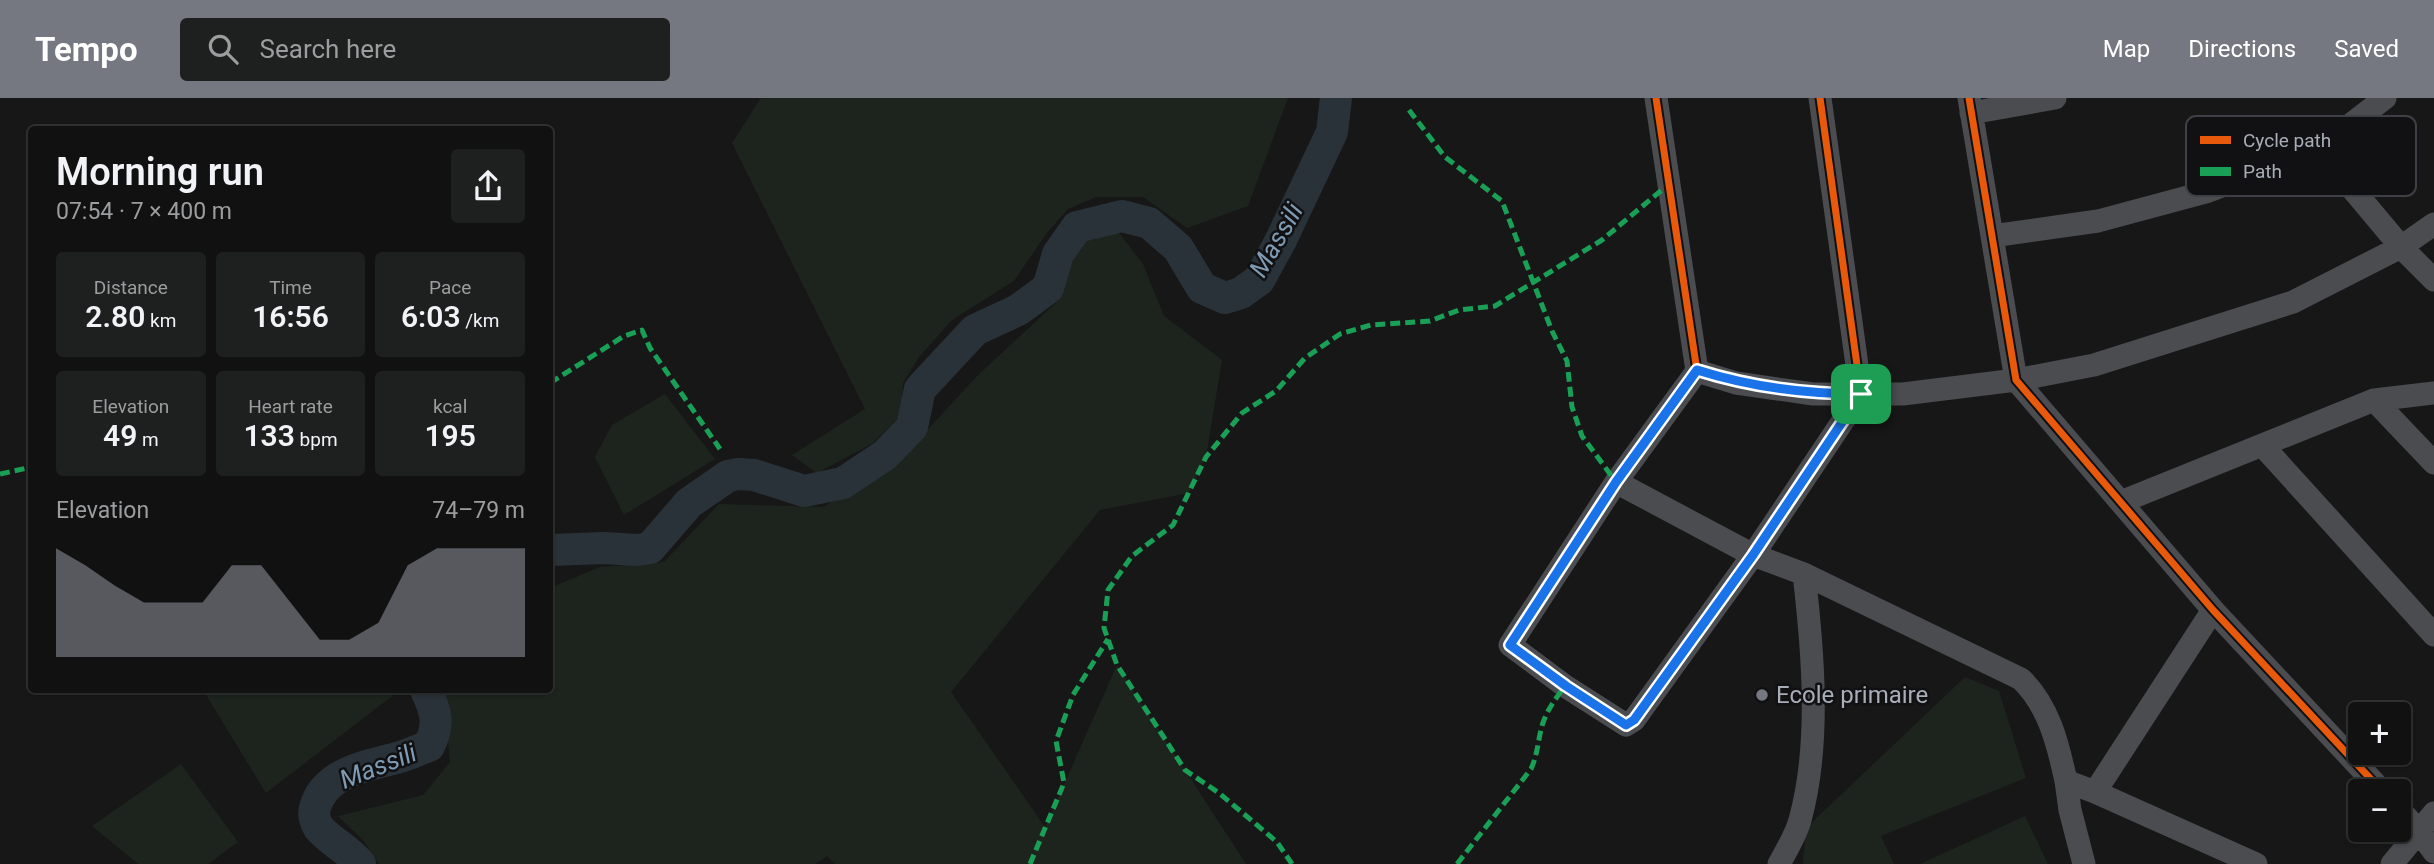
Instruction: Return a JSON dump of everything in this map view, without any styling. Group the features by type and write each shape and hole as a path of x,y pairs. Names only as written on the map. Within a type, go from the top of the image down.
{"street":[{"path":"1656,98 1697,370 1616,482 1510,646 1626,725 1634,720 1753,555 1861,394 1820,98"},
{"path":"2055,98 1970,105 2016,380 2213,610 2371,779"},
{"path":"2362,116 2385,98"},
{"path":"1992,236 2112,218 2192,196"},
{"path":"2359,196 2434,280"},
{"path":"1697,370 1737,383 1800,392 1903,394 2016,380 2094,365 2293,302 2402,247 2434,224"},
{"path":"2121,502 2374,400 2434,393"},
{"path":"2374,400 2434,463"},
{"path":"2262,445 2434,635"},
{"path":"1616,482 1753,555 1804,574 2021,680 2041,703 2059,746 2070,810 2084,864"},
{"path":"1779,864 1799,824 1809,781 1813,725 1804,574"},
{"path":"2095,792 2213,610"},
{"path":"2066,781 2256,864"},
{"path":"2426,821 2434,852"},
{"path":"2392,864 2426,821"}],"shaded area":[{"path":"761,98 1288,98 1248,206 1187,228 1143,197 1096,197 1068,209 1046,234 1014,281 952,320 919,357 903,383 902,414 873,443 817,473 792,455 865,409 732,143"},
{"path":"1115,228 1143,264 1164,316 1222,360 1206,457 1189,493 1100,510 951,692 1045,827 1117,665 1246,864 835,864 827,856 815,864 379,864 363,840 338,816 423,795 450,762 443,693 553,693 553,587 600,567 664,562 719,504 823,507 897,463 977,376 1059,300 1078,245"},
{"path":"665,394 715,459 624,515 595,457 612,425"},
{"path":"1965,677 1999,691 2026,778 1881,836 1894,864 1803,864 1806,828"},
{"path":"205,693 396,693 266,793"},
{"path":"181,764 238,842 208,864 138,864 92,826"},
{"path":"2025,816 2048,864 1920,864"}],"waterway":[{"name":"Massili","path":"553,550 650,548 689,503 728,476 754,475 804,491 843,483 885,455 912,427 920,389 975,330 1018,310 1048,288 1058,254 1077,227 1122,216 1149,223 1178,248 1202,288 1225,298 1241,293 1259,280 1281,240 1332,132 1336,98"},
{"name":"Massili","path":"360,864 319,828 315,808 327,787 347,773 429,746 436,724 427,693"}],"marked path":[{"path":"1409,110 1445,157 1502,201 1552,331 1567,361 1572,407 1582,436 1616,482"},
{"path":"1292,864 1277,842 1219,793 1185,770 1117,665 1104,628 1108,590 1132,556 1173,525 1206,457 1242,413 1276,391 1305,358 1340,334 1371,325 1430,321 1459,310 1495,306 1602,240 1669,184"},
{"path":"553,381 624,336 642,330 650,348 720,449"},
{"path":"0,474 28,468"},
{"path":"1030,864 1064,783 1056,741 1073,695 1108,639"},
{"path":"1457,864 1531,769 1544,720 1565,686"}],"cycle path":[{"path":"1656,98 1697,371 1616,482 1510,645 1565,686 1626,725 1634,720 1753,555 1861,394 1820,98"},
{"path":"1969,98 2016,380 2213,610 2371,779"}],"place":[{"name":"Ecole primaire","path":"1762,695"}],"route":[{"path":"1697,370 1737,383 1813,394 1861,394 1753,555 1630,723 1626,725 1510,647 1616,482 1697,370"}]}
